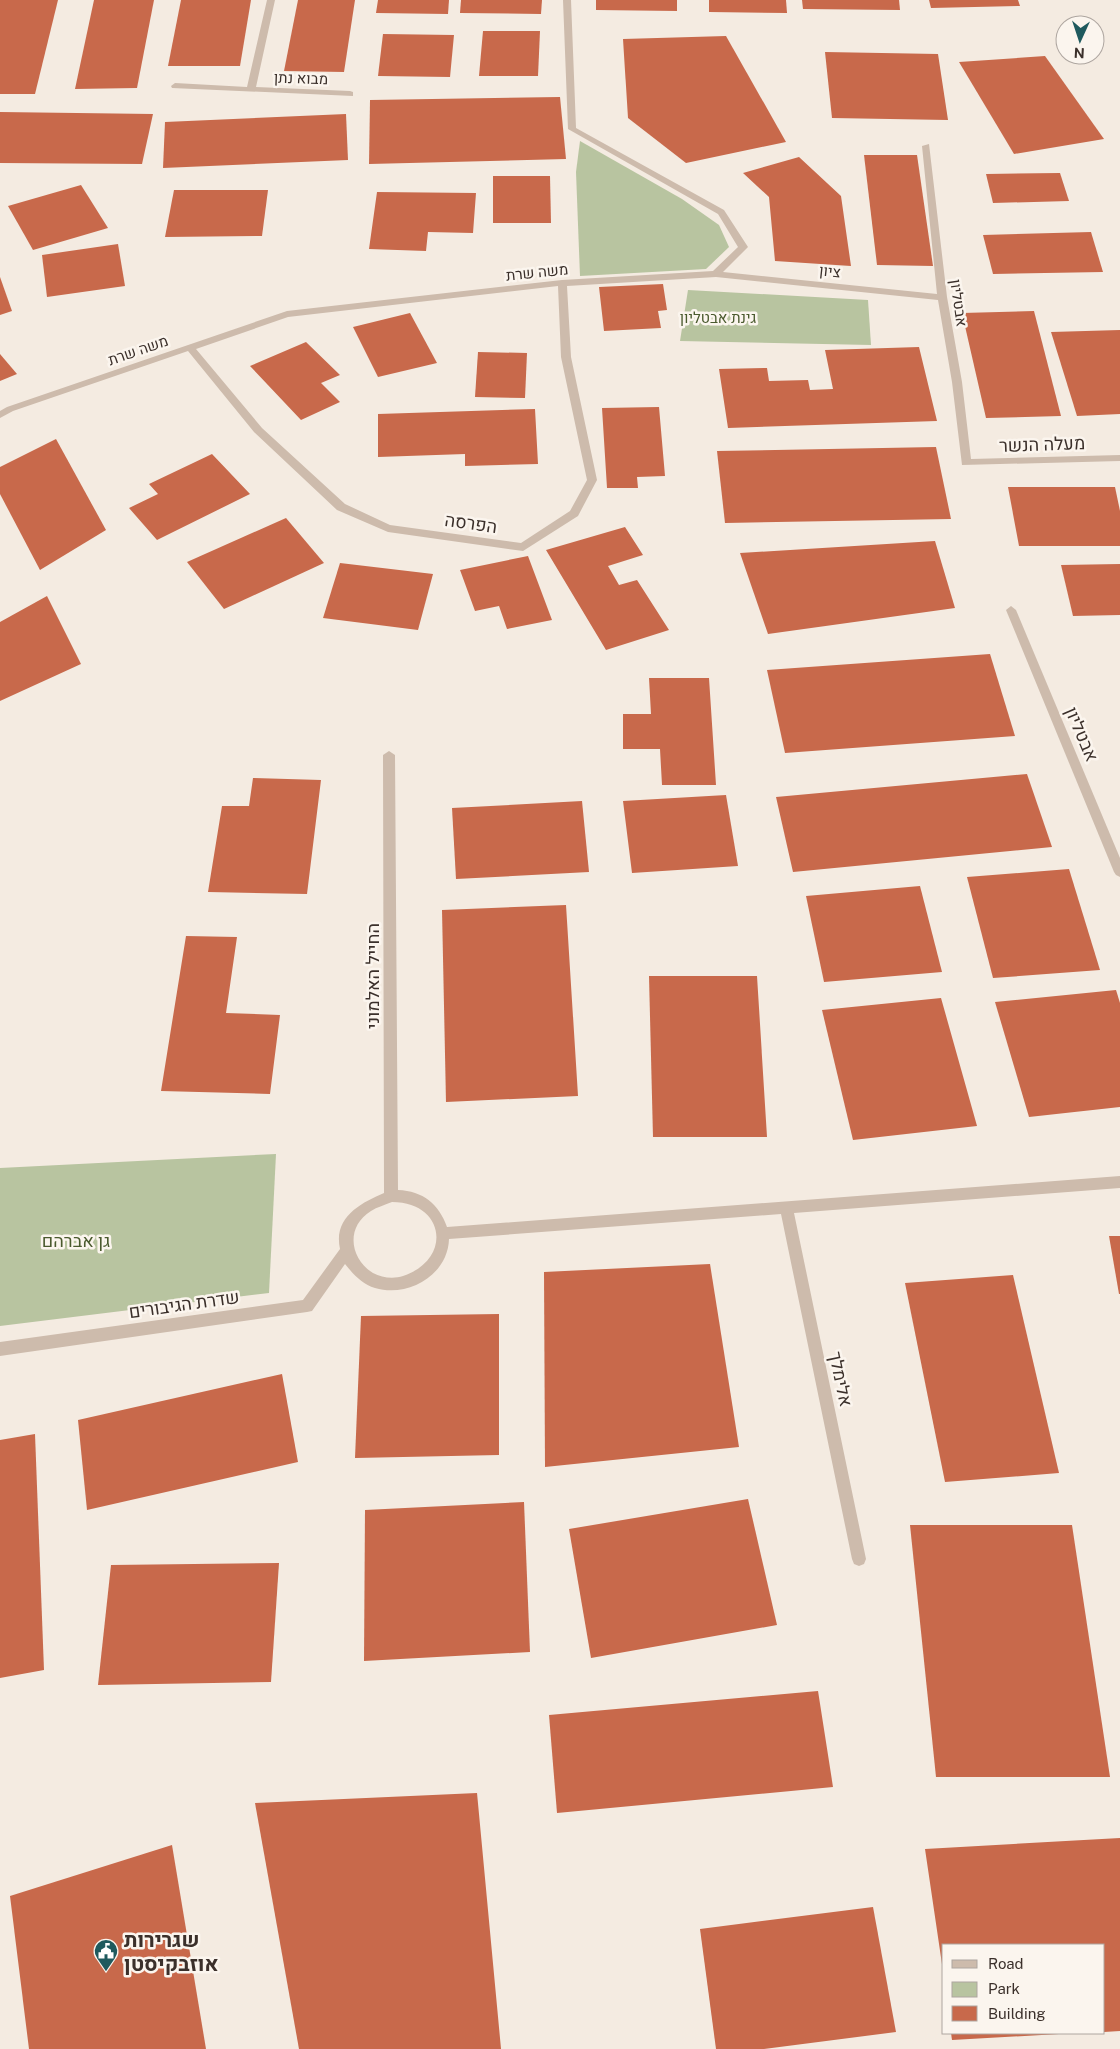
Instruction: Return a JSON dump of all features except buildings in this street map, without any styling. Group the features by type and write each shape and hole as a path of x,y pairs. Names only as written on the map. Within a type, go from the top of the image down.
{"street":[{"name":"מבוא נתן","path":"250,90 271,0"},
{"path":"567,0 572,130 721,212 743,247 716,274"},
{"name":"מבוא נתן","path":"175,86 350,94"},
{"name":"אבטליון","path":"926,146 942,297 957,382 966,463"},
{"name":"משה שרת","path":"0,415 10,409 287,314 562,283 716,274"},
{"name":"ציון","path":"716,274 942,297"},
{"name":"הפרסה","path":"189,348 258,430 341,507 388,528 523,547 574,513 592,480 566,357 562,283"},
{"name":"מעלה הנשר","path":"966,463 1120,458"},
{"name":"אבטליון","path":"1011,610 1120,872"},
{"name":"החייל האלמוני","path":"389,756 390,1196"},
{"path":"443,1233 1120,1182"},
{"path":"390,1196 406,1196 420,1201 432,1209 439,1220 443,1233 442,1248 436,1262 425,1273 411,1281 394,1285 378,1283 364,1276 353,1266 346,1252 345,1240 348,1227 354,1216 376,1200 390,1196"},
{"name":"אלימלך","path":"786,1207 859,1560"},
{"name":"שדרת הגיבורים","path":"0,1349 307,1306 346,1252"}],"green space":[{"path":"580,141 682,199 719,225 729,247 706,269 580,276 576,172"},
{"name":"גינת אבטליון","path":"688,290 868,300 871,345 680,341"},
{"name":"גן אברהם","path":"276,1154 269,1293 0,1326 0,1168"}],"place":[{"name":"שגרירות אוזבקיסטן","path":"106,1972"}]}
